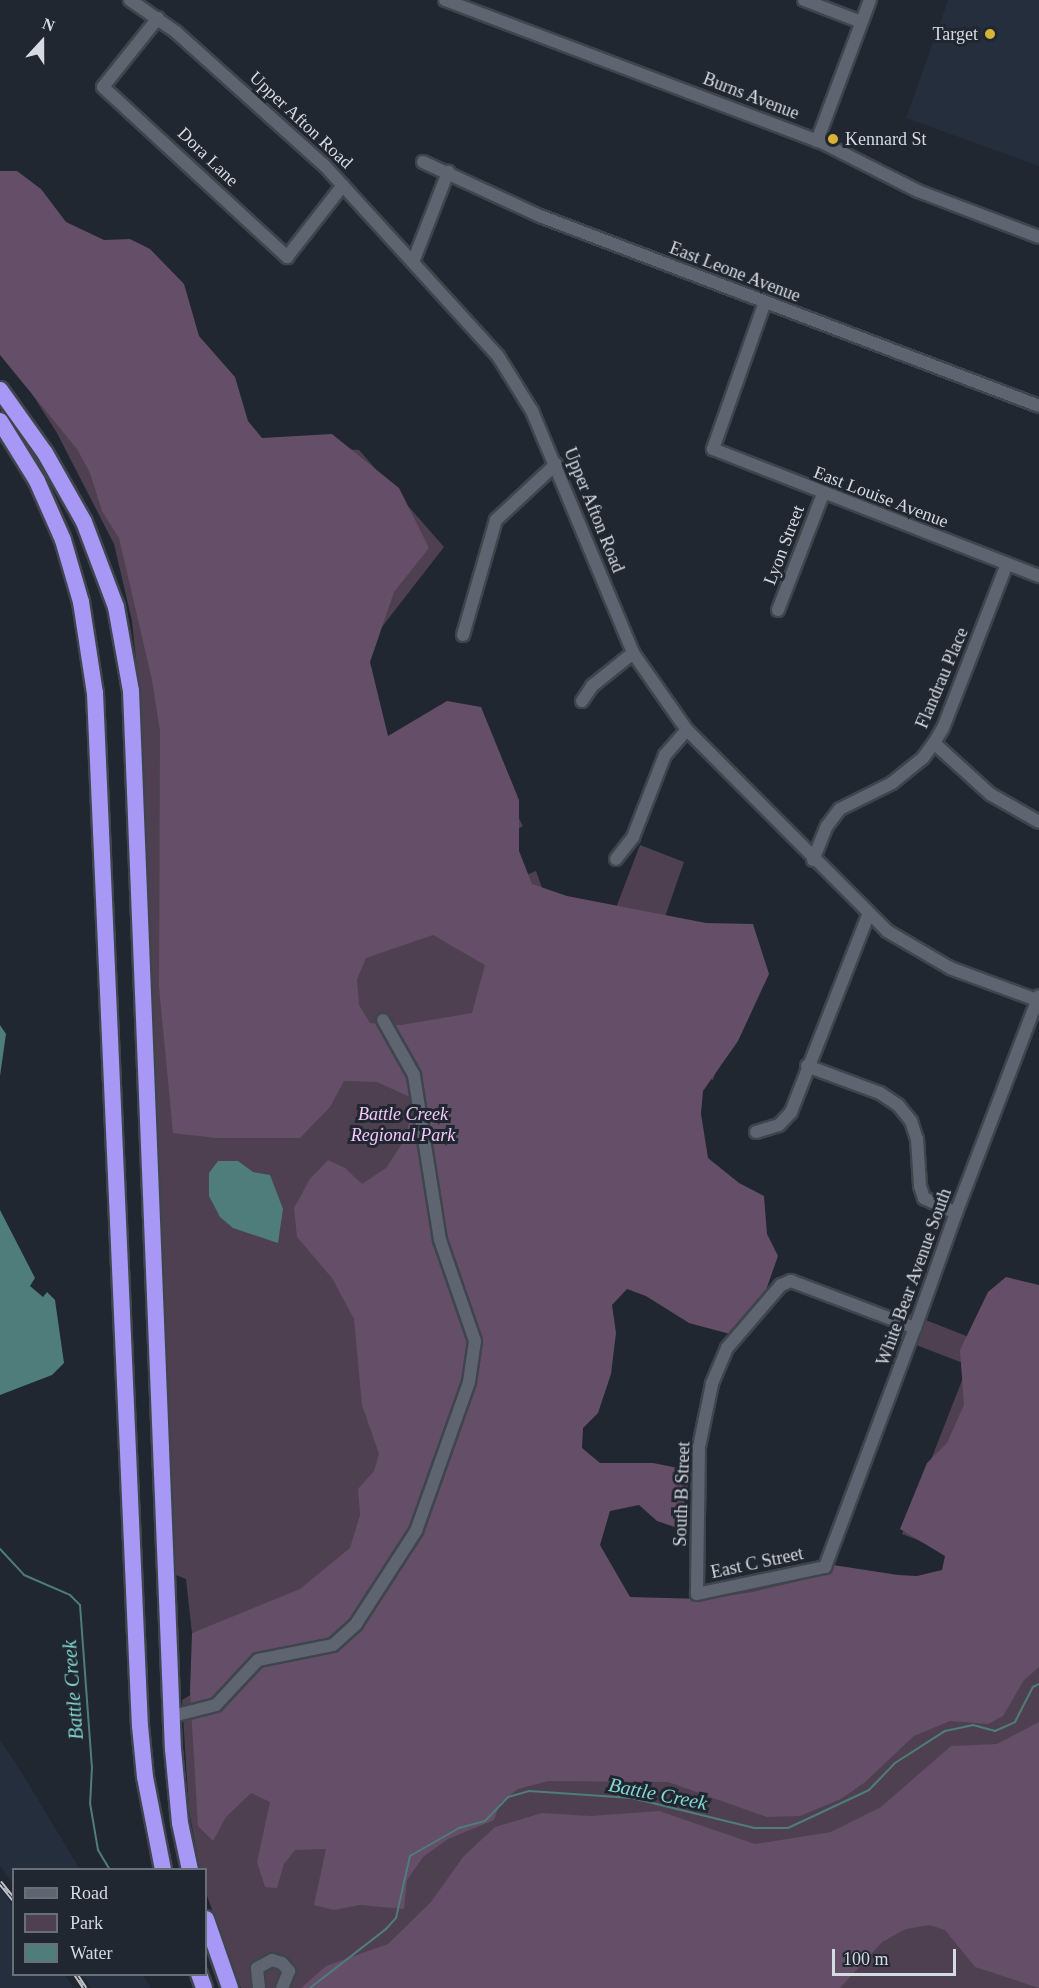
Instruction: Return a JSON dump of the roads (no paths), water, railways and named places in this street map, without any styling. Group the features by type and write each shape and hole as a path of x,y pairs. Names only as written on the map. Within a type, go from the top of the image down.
{"highway":[{"path":"0,390 45,453 84,522 116,607 131,691 176,1792 190,1868"},
{"path":"0,421 37,481 63,540 81,602 95,693 140,1726 145,1777 163,1868"},
{"path":"207,1922 230,1988"}],"street":[{"name":"Upper Afton Road","path":"130,0 158,18 243,90 343,185 480,334 519,385 556,464 633,653 687,730 868,916 928,958 1038,999"},
{"name":"Burns Avenue","path":"445,0 817,141 918,191 1039,237"},
{"path":"804,0 861,22"},
{"path":"817,141 870,0"},
{"name":"Dora Lane","path":"158,18 103,87 287,257 343,185"},
{"name":"East Leone Avenue","path":"423,162 540,216 1039,406"},
{"path":"413,262 448,172"},
{"name":"East Louise Avenue","path":"765,302 713,449 823,494 1039,576"},
{"path":"463,635 496,520 556,464"},
{"name":"Lyon Street","path":"778,610 823,494"},
{"name":"Flandrau Place","path":"813,860 840,809 892,783 923,758 934,743 943,728 1007,564"},
{"path":"582,701 592,686 633,653"},
{"path":"616,859 633,837 665,755 687,730"},
{"path":"934,743 990,794 1039,822"},
{"path":"756,1132 771,1130 786,1119 868,916"},
{"name":"White Bear Avenue South","path":"825,1567 1038,999"},
{"path":"173,1716 216,1705 258,1660 333,1645 356,1624 416,1531 469,1382 475,1341 440,1240 414,1075 383,1020"},
{"path":"807,1066 880,1094 898,1105 911,1122 917,1139 920,1186 924,1198 956,1213"},
{"name":"South B Street","path":"697,1594 698,1467 712,1384 727,1348 781,1285 791,1281 915,1328"},
{"name":"East C Street","path":"697,1594 825,1567"},
{"path":"259,1988 257,1968 272,1960 282,1963 289,1971 282,1988"}],"water":[{"path":"0,1025 6,1034 0,1076"},
{"path":"218,1161 238,1161 253,1172 270,1175 283,1209 278,1243 233,1228 220,1217 209,1196 209,1173"},
{"path":"0,1210 35,1278 30,1286 43,1297 47,1292 55,1300 64,1363 52,1375 0,1395"}],"waterway":[{"name":"Battle Creek","path":"0,1549 24,1575 70,1595 80,1605 92,1767 90,1803 98,1850 109,1868"},
{"name":"Battle Creek","path":"310,1988 386,1929 396,1918 410,1856 459,1828 485,1821 508,1797 529,1791 632,1798 754,1828 788,1828 869,1790 895,1763 945,1731 973,1725 995,1731 1015,1722 1033,1687 1039,1684"}],"railway":[{"path":"0,1882 12,1897"},
{"path":"77,1976 85,1988"}],"place":[{"name":"Target","path":"990,34"},
{"name":"Kennard St","path":"833,139"}],"park label":[{"name":"Battle Creek Regional Park","path":"403,1125"}]}
